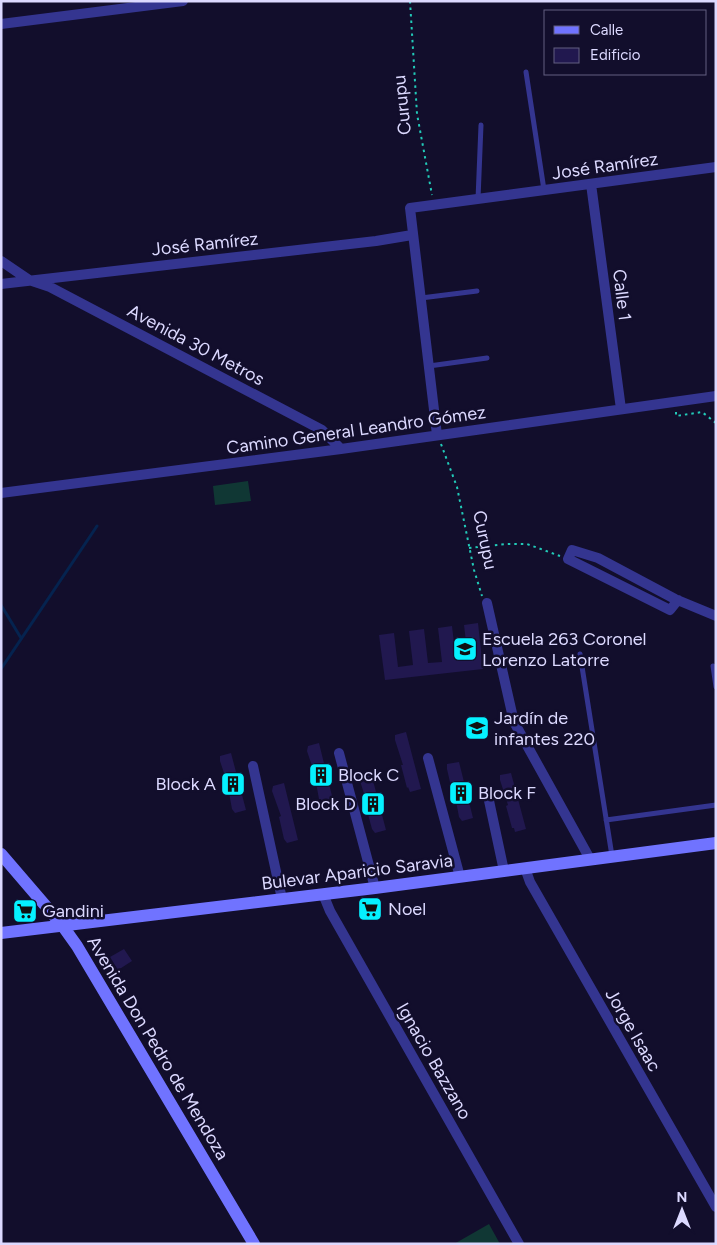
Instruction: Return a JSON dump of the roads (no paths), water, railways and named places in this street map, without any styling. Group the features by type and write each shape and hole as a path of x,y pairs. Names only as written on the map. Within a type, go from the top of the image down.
{"street":[{"path":"1,24 154,3 183,1"},
{"name":"José Ramírez","path":"1,284 376,241 412,235 410,208 716,167"},
{"name":"Calle 1","path":"591,184 620,409"},
{"path":"412,235 437,435"},
{"path":"1,261 29,280"},
{"name":"Avenida 30 Metros","path":"29,280 50,287 322,430 340,449"},
{"name":"Camino General Leandro Gómez","path":"1,493 340,449 716,396"},
{"path":"678,600 670,610 568,559 572,550 598,558 678,600 716,616"},
{"path":"487,603 514,722 590,860"},
{"path":"339,753 375,888"},
{"path":"428,758 460,877"},
{"path":"253,766 282,899"},
{"path":"488,796 504,871"},
{"name":"Bulevar Aparicio Saravia","path":"1,933 375,888 716,842"},
{"name":"Avenida Don Pedro de Mendoza","path":"1,854 62,925 116,1010 254,1244"},
{"name":"Jorge Isaac","path":"525,868 530,882 716,1207"},
{"name":"Ignacio Bazzano","path":"323,894 335,920 519,1244"}],"lane":[{"path":"526,72 544,190"},
{"path":"478,199 481,125"},
{"path":"420,298 477,291"},
{"path":"429,366 486,358"},
{"path":"580,654 612,856"},
{"path":"713,666 716,687"},
{"path":"606,820 716,805"}],"waterway":[{"path":"1,669 97,526"},
{"path":"1,605 21,638"}],"place":[{"name":"Escuela 263 Coronel Lorenzo Latorre","path":"465,649"},
{"name":"Jardín de infantes 220","path":"477,728"},
{"name":"Block C","path":"321,775"},
{"name":"Block A","path":"233,784"},
{"name":"Block F","path":"461,793"},
{"name":"Block D","path":"373,804"},
{"name":"Noel","path":"370,909"},
{"name":"Gandini","path":"25,911"}]}
